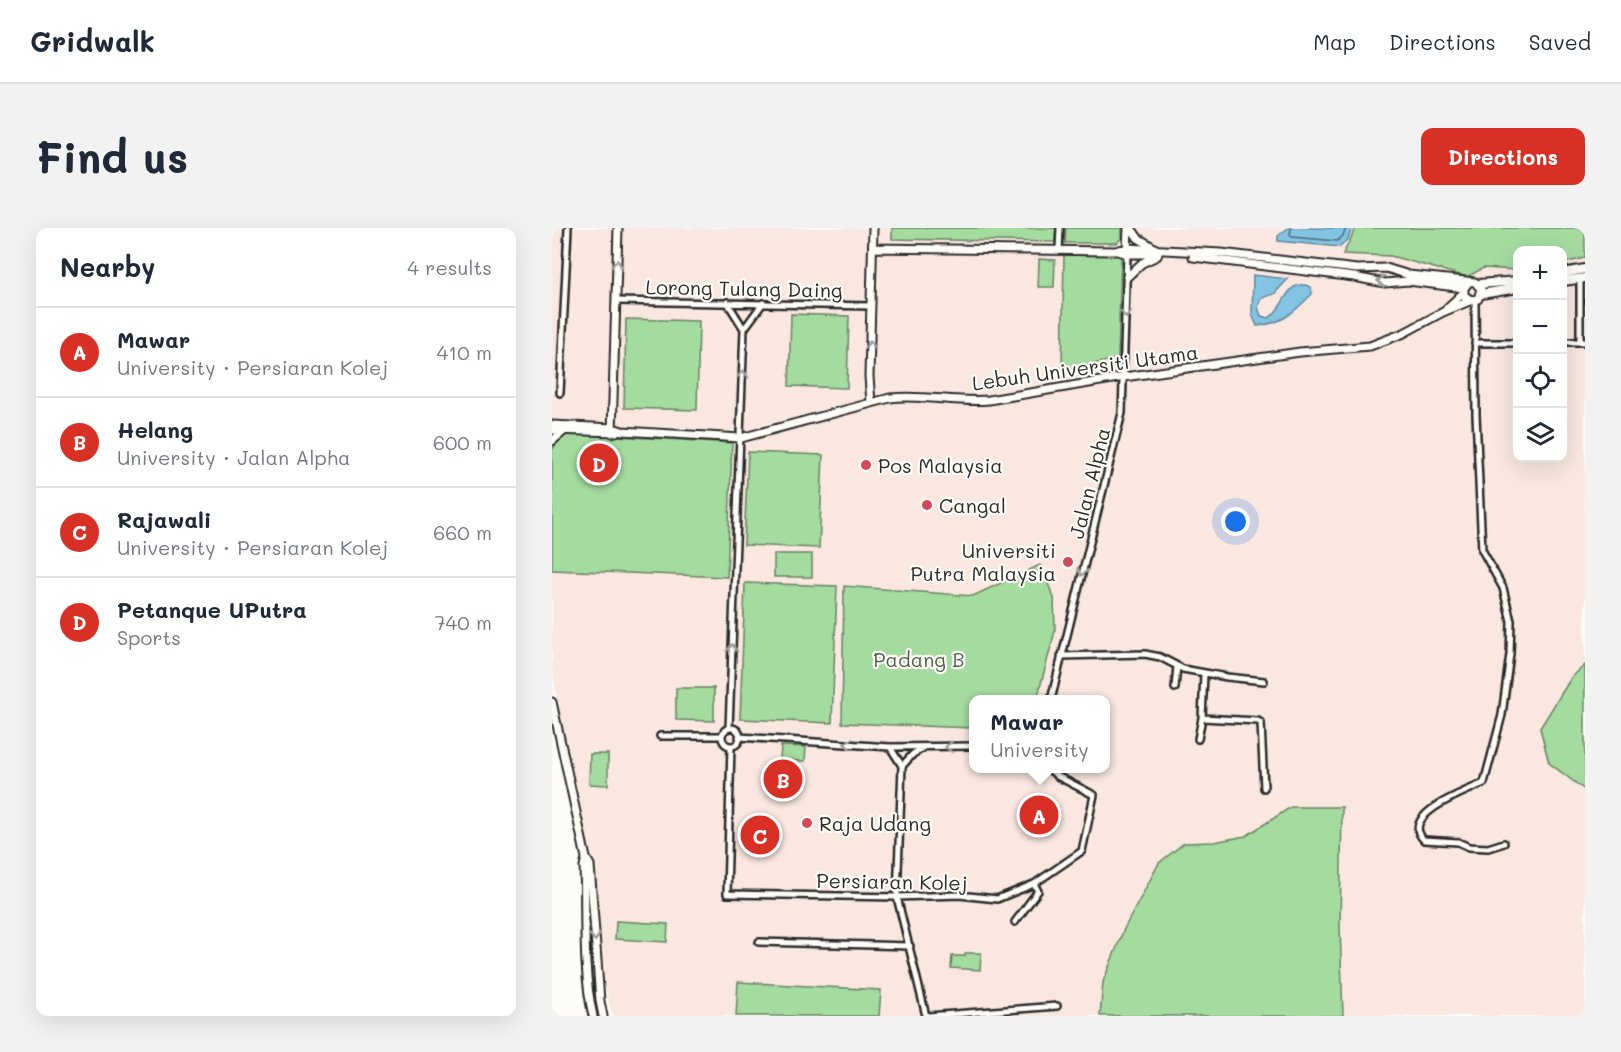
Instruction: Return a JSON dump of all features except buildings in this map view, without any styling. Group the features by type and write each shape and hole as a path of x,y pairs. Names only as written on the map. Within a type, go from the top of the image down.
{"main road":[{"path":"1567,272 1585,269"},
{"path":"1567,280 1583,278"},
{"path":"1478,284 1513,281"},
{"name":"Lebuh Universiti Utama","path":"1476,298 1513,289"}],"street":[{"path":"560,393 568,228"},
{"path":"613,431 618,228"},
{"path":"871,402 869,385 873,228"},
{"path":"1059,250 1060,228"},
{"path":"1123,251 1129,228"},
{"path":"1129,228 1138,238 1159,252 1385,283 1408,281 1465,288 1478,284 1481,287 1476,298 1475,343 1482,550 1503,588 1511,621 1510,654 1502,715 1484,783 1435,806 1419,820 1417,829 1418,834 1424,840 1458,842 1469,848 1488,848 1504,843"},
{"path":"873,248 1221,254 1357,270 1386,268 1465,288"},
{"name":"Jalan Alpha","path":"1052,695 1122,413 1127,277 1123,251"},
{"path":"1127,277 1159,252"},
{"path":"1567,342 1583,342 1583,278"},
{"path":"1465,288 1466,298 1476,298"},
{"name":"Lebuh Universiti Utama","path":"1443,312 1465,288"},
{"name":"Lebuh Universiti Utama","path":"552,428 564,431 622,431 741,438 871,402 903,396 966,402 989,400 1124,377 1300,352 1370,346 1404,333 1443,312 1476,298"},
{"name":"Lorong Tulang Daing","path":"616,301 872,306"},
{"path":"727,302 744,329 729,728"},
{"path":"744,329 763,303"},
{"path":"1475,343 1513,343"},
{"name":"Lebuh Universiti Utama","path":"552,428 613,431"},
{"path":"552,441 564,431"},
{"path":"1061,656 1145,654 1160,657 1177,666 1204,674 1264,681"},
{"path":"1175,688 1177,666"},
{"path":"1198,739 1202,718 1204,674"},
{"path":"552,702 586,858 590,865 603,1016"},
{"path":"1202,718 1261,723 1264,788"},
{"path":"729,728 737,731 739,737 738,742 731,746 725,744 722,736 729,728"},
{"path":"660,736 722,736"},
{"path":"739,737 890,747 969,746"},
{"name":"Persiaran Kolej","path":"731,746 727,894 897,897 959,895 997,899 1034,884 1082,851 1094,795 1053,773"},
{"path":"890,747 902,766 897,897 927,1016 1057,1006"},
{"path":"902,766 913,754 925,747"},
{"path":"586,858 584,866 586,933 589,998 593,1016"},
{"path":"1015,922 1038,891 1034,884"},
{"path":"759,942 910,946"}],"shaded area":[{"name":"Universiti Putra Malaysia","path":"552,228 1585,228 1585,1016 612,1016 602,971 594,875 565,744 552,667"}],"green space":[{"path":"892,228 1056,228 1055,242 892,239"},
{"path":"1066,228 1122,228 1122,237 1117,243 1065,243"},
{"path":"1356,228 1585,228 1585,258 1567,262 1567,246 1513,246 1513,270 1483,268 1467,277 1391,256 1343,254"},
{"path":"1064,253 1121,255 1118,359 1062,370"},
{"path":"1039,259 1055,260 1054,287 1038,287"},
{"path":"791,314 849,316 847,388 789,386"},
{"path":"626,319 699,321 697,410 624,408"},
{"path":"565,433 732,443 727,577 552,570 552,450"},
{"path":"748,452 823,455 819,548 744,545"},
{"path":"774,554 812,554 812,577 774,577"},
{"name":"Padang B","path":"1040,565 1054,598 1055,631 1038,695 969,695 969,728 842,723 844,586 973,596"},
{"path":"745,583 837,586 832,723 740,719"},
{"path":"1585,665 1585,790 1549,763 1540,728 1571,678"},
{"path":"676,688 714,688 714,721 676,720"},
{"path":"781,746 806,747 805,761 780,760"},
{"path":"590,754 608,754 608,785 589,784"},
{"path":"1291,807 1342,807 1340,926 1343,1016 1100,1016 1103,982 1124,929 1159,863 1184,843 1214,842 1246,836"},
{"path":"616,921 668,924 667,942 615,939"},
{"path":"965,953 981,953 980,970 951,968 952,956 965,956"},
{"path":"738,982 881,990 879,1016 736,1016"}],"water":[{"path":"1288,228 1352,228 1348,239 1340,247 1278,241 1278,236"},
{"path":"1253,275 1288,279 1274,294 1261,298 1258,307 1261,316 1269,318 1275,313 1287,294 1297,286 1311,287 1312,294 1288,316 1266,325 1257,326 1252,314"}],"place":[{"name":"Petanque UPutra","path":"599,463"},
{"name":"Pos Malaysia","path":"866,465"},
{"name":"Cangal","path":"927,505"},
{"name":"Universiti Putra Malaysia","path":"1068,562"},
{"name":"Helang","path":"783,779"},
{"name":"Mawar","path":"1039,815"},
{"name":"Raja Udang","path":"807,823"},
{"name":"Rajawali","path":"760,835"}]}
